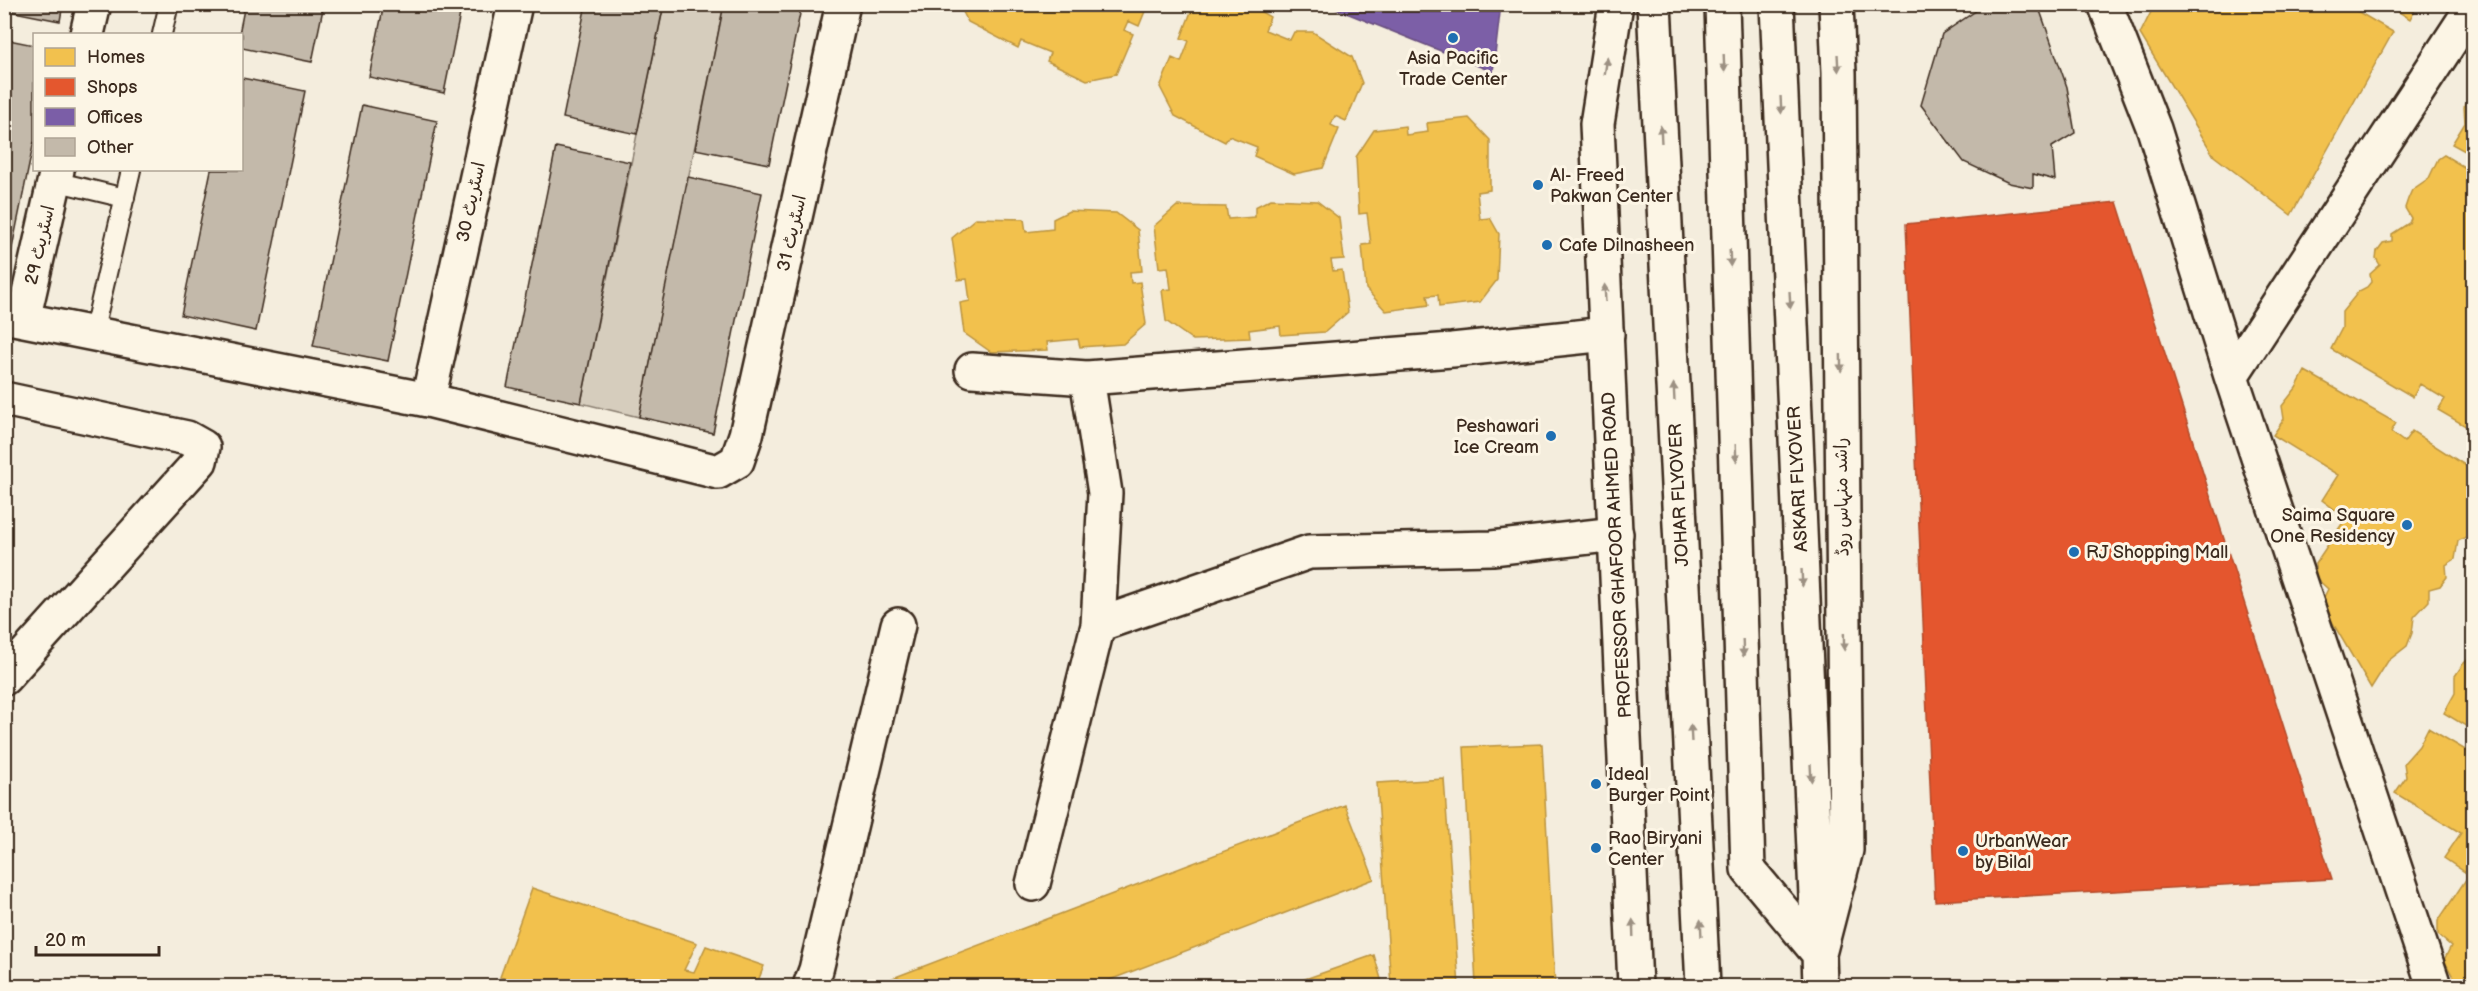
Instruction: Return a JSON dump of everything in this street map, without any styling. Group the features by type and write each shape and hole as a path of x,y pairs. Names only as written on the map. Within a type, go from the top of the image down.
{"street":[{"path":"87,33 94,4"},
{"name":"اسٹریٹ 30","path":"428,400 515,4"},
{"name":"اسٹریٹ 31","path":"428,400 718,472 737,461 747,435 843,4"},
{"name":"PROFESSOR GHAFOOR AHMED ROAD","path":"1616,4 1597,124 1635,987"},
{"name":"JOHAR FLYOVER","path":"1654,4 1703,987"},
{"path":"1722,4 1748,869 1819,954"},
{"name":"ASKARI FLYOVER","path":"1777,4 1819,954"},
{"name":"راشد منہاس روڈ","path":"1820,987 1819,954 1846,850 1839,73 1836,4"},
{"path":"2105,4 2154,129 2231,376 2434,987"},
{"path":"2231,376 2474,5"},
{"name":"اسٹریٹ 29","path":"14,318 56,175"},
{"path":"14,318 428,400"},
{"path":"972,370 1087,378 1452,350 1607,334"},
{"path":"1033,884 1098,625 1105,493 1087,378"},
{"path":"4,399 187,438 203,447 200,461 4,678"},
{"path":"1098,625 1309,552 1492,548 1616,534"},
{"path":"810,987 819,958 898,625"}],"lane":[{"path":"162,33 169,4"},
{"path":"93,334 131,171"},
{"path":"56,175 125,198"}],"shaded area":[{"path":"664,5 724,5 639,417 581,403"}],"building: Homes":[{"path":"959,4 1148,4 1139,26 1128,21 1124,30 1133,34 1116,74 1087,80 1047,61 1050,53 1021,41 1018,48 968,22"},
{"path":"1194,4 1248,4 1270,17 1265,30 1290,40 1294,32 1313,32 1352,57 1362,83 1346,121 1335,116 1331,125 1339,129 1323,168 1294,174 1254,156 1257,147 1229,136 1225,142 1175,116 1160,87 1172,58 1181,62 1189,41 1181,38"},
{"path":"2155,4 2345,4 2393,32 2291,215 2214,156 2140,34"},
{"path":"2386,4 2418,4 2410,19"},
{"path":"2474,93 2474,156 2452,144 2465,123 2464,107"},
{"path":"1469,118 1490,140 1490,190 1477,192 1480,219 1490,218 1499,234 1497,280 1480,302 1439,307 1438,295 1427,296 1429,305 1386,311 1366,289 1362,245 1371,244 1367,213 1359,214 1356,157 1374,130 1405,126 1406,135 1428,132 1427,123"},
{"path":"2444,155 2474,173 2474,431 2438,410 2445,399 2420,384 2413,397 2331,349 2342,328 2342,312 2359,291 2367,287 2371,282 2370,274 2380,265 2376,258 2377,251 2383,243 2392,241 2392,234 2409,223 2411,218 2405,208 2412,190 2429,178 2438,159"},
{"path":"1271,199 1317,201 1339,218 1344,259 1331,260 1333,271 1342,270 1348,312 1325,332 1281,335 1280,326 1249,330 1250,338 1193,340 1166,321 1162,290 1171,289 1168,267 1159,268 1154,226 1177,206 1226,207 1228,219 1255,217 1255,207"},
{"path":"1069,211 1116,213 1138,230 1142,271 1130,272 1131,283 1140,282 1146,324 1123,344 1080,347 1078,339 1047,342 1048,350 991,352 964,333 960,303 970,301 967,279 958,280 952,238 976,218 1024,219 1026,232 1053,229 1053,219"},
{"name":"Saima Square One Residency","path":"2305,371 2396,423 2391,432 2404,442 2412,431 2474,471 2474,533 2458,541 2455,559 2446,565 2447,577 2440,586 2429,589 2429,601 2414,617 2412,633 2407,646 2388,661 2371,688 2321,603 2328,589 2316,578 2315,564 2346,518 2322,500 2338,475 2273,435 2284,419 2282,406 2296,388"},
{"path":"2474,654 2474,731 2444,713 2455,693 2455,676"},
{"path":"2428,728 2474,755 2474,986 2458,986 2444,960 2451,946 2438,935 2438,921 2469,875 2444,858 2461,833 2395,793 2406,777 2404,763 2419,746"},
{"path":"1542,744 1555,986 1476,986 1464,747"},
{"path":"1444,779 1459,986 1391,986 1377,783"},
{"path":"1345,805 1374,879 1094,986 872,986"},
{"path":"532,888 697,943 684,970 694,972 706,946 764,966 756,986 526,986 500,977"},
{"path":"1374,955 1383,986 1285,986"}],"building: Shops":[{"name":"RJ Shopping Mall","path":"2117,202 2332,879 1935,901 1906,224"},
{"path":"2380,984 2380,986 2334,986"}],"building: Offices":[{"name":"Asia Pacific Trade Center","path":"1324,4 1501,4 1493,72"}],"building: Other":[{"path":"4,4 63,4 60,21 4,10"},
{"path":"245,4 324,4 312,62 243,48 243,33 239,33"},
{"path":"384,4 462,4 444,93 369,77"},
{"path":"586,4 664,4 637,134 563,118"},
{"path":"724,4 802,4 769,164 695,149"},
{"path":"1986,4 2038,5 2067,87 2075,133 2052,147 2055,180 2033,174 2033,188 2009,183 1964,162 1921,105 1942,34"},
{"path":"4,39 33,45 33,146 4,287"},
{"path":"243,78 305,91 256,331 181,315 211,171 243,171"},
{"path":"362,105 437,121 388,361 313,346"},
{"path":"556,147 630,162 581,403 507,387"},
{"path":"688,177 762,193 713,433 639,417"}],"place":[{"name":"Asia Pacific Trade Center","path":"1453,38"},
{"name":"Al- Freed Pakwan Center","path":"1538,185"},
{"name":"Cafe Dilnasheen","path":"1547,245"},
{"name":"Peshawari Ice Cream","path":"1551,436"},
{"name":"Saima Square One Residency","path":"2407,525"},
{"name":"RJ Shopping Mall","path":"2074,552"},
{"name":"Ideal Burger Point","path":"1596,784"},
{"name":"Rao Biryani Center","path":"1596,848"},
{"name":"UrbanWear by Bilal","path":"1963,851"}]}
